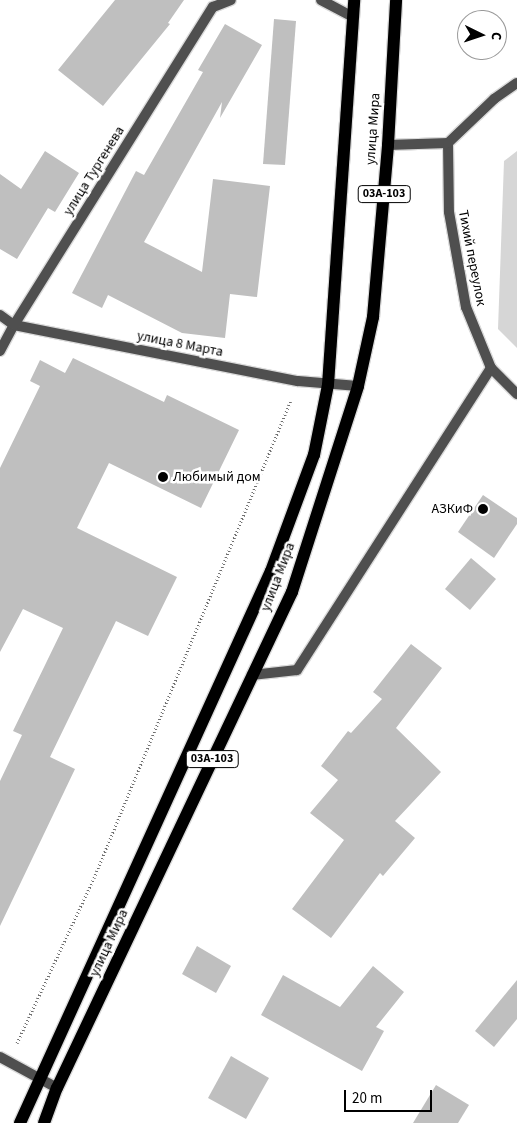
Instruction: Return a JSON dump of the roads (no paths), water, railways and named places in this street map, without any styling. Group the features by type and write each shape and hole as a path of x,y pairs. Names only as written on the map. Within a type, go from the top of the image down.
{"main road":[{"name":"улица Мира","path":"20,1123 272,571 314,454 328,385 354,0"},
{"name":"улица Мира","path":"44,1123 57,1088 292,592 358,386 373,317 388,145 396,0"}],"street":[{"name":"улица Тургенева","path":"0,350 213,7 232,0"},
{"path":"321,0 353,17"},
{"path":"388,145 448,143 494,99 517,83"},
{"name":"Тихий переулок","path":"448,143 449,212 466,306 491,368 517,394"},
{"name":"улица 8 Марта","path":"0,315 14,325 298,381 358,386"},
{"path":"252,675 297,670 491,368"},
{"path":"5,1059 57,1088"}],"place":[{"name":"Любимый дом","path":"163,477"},
{"name":"АЗКиФ","path":"483,509"}]}
